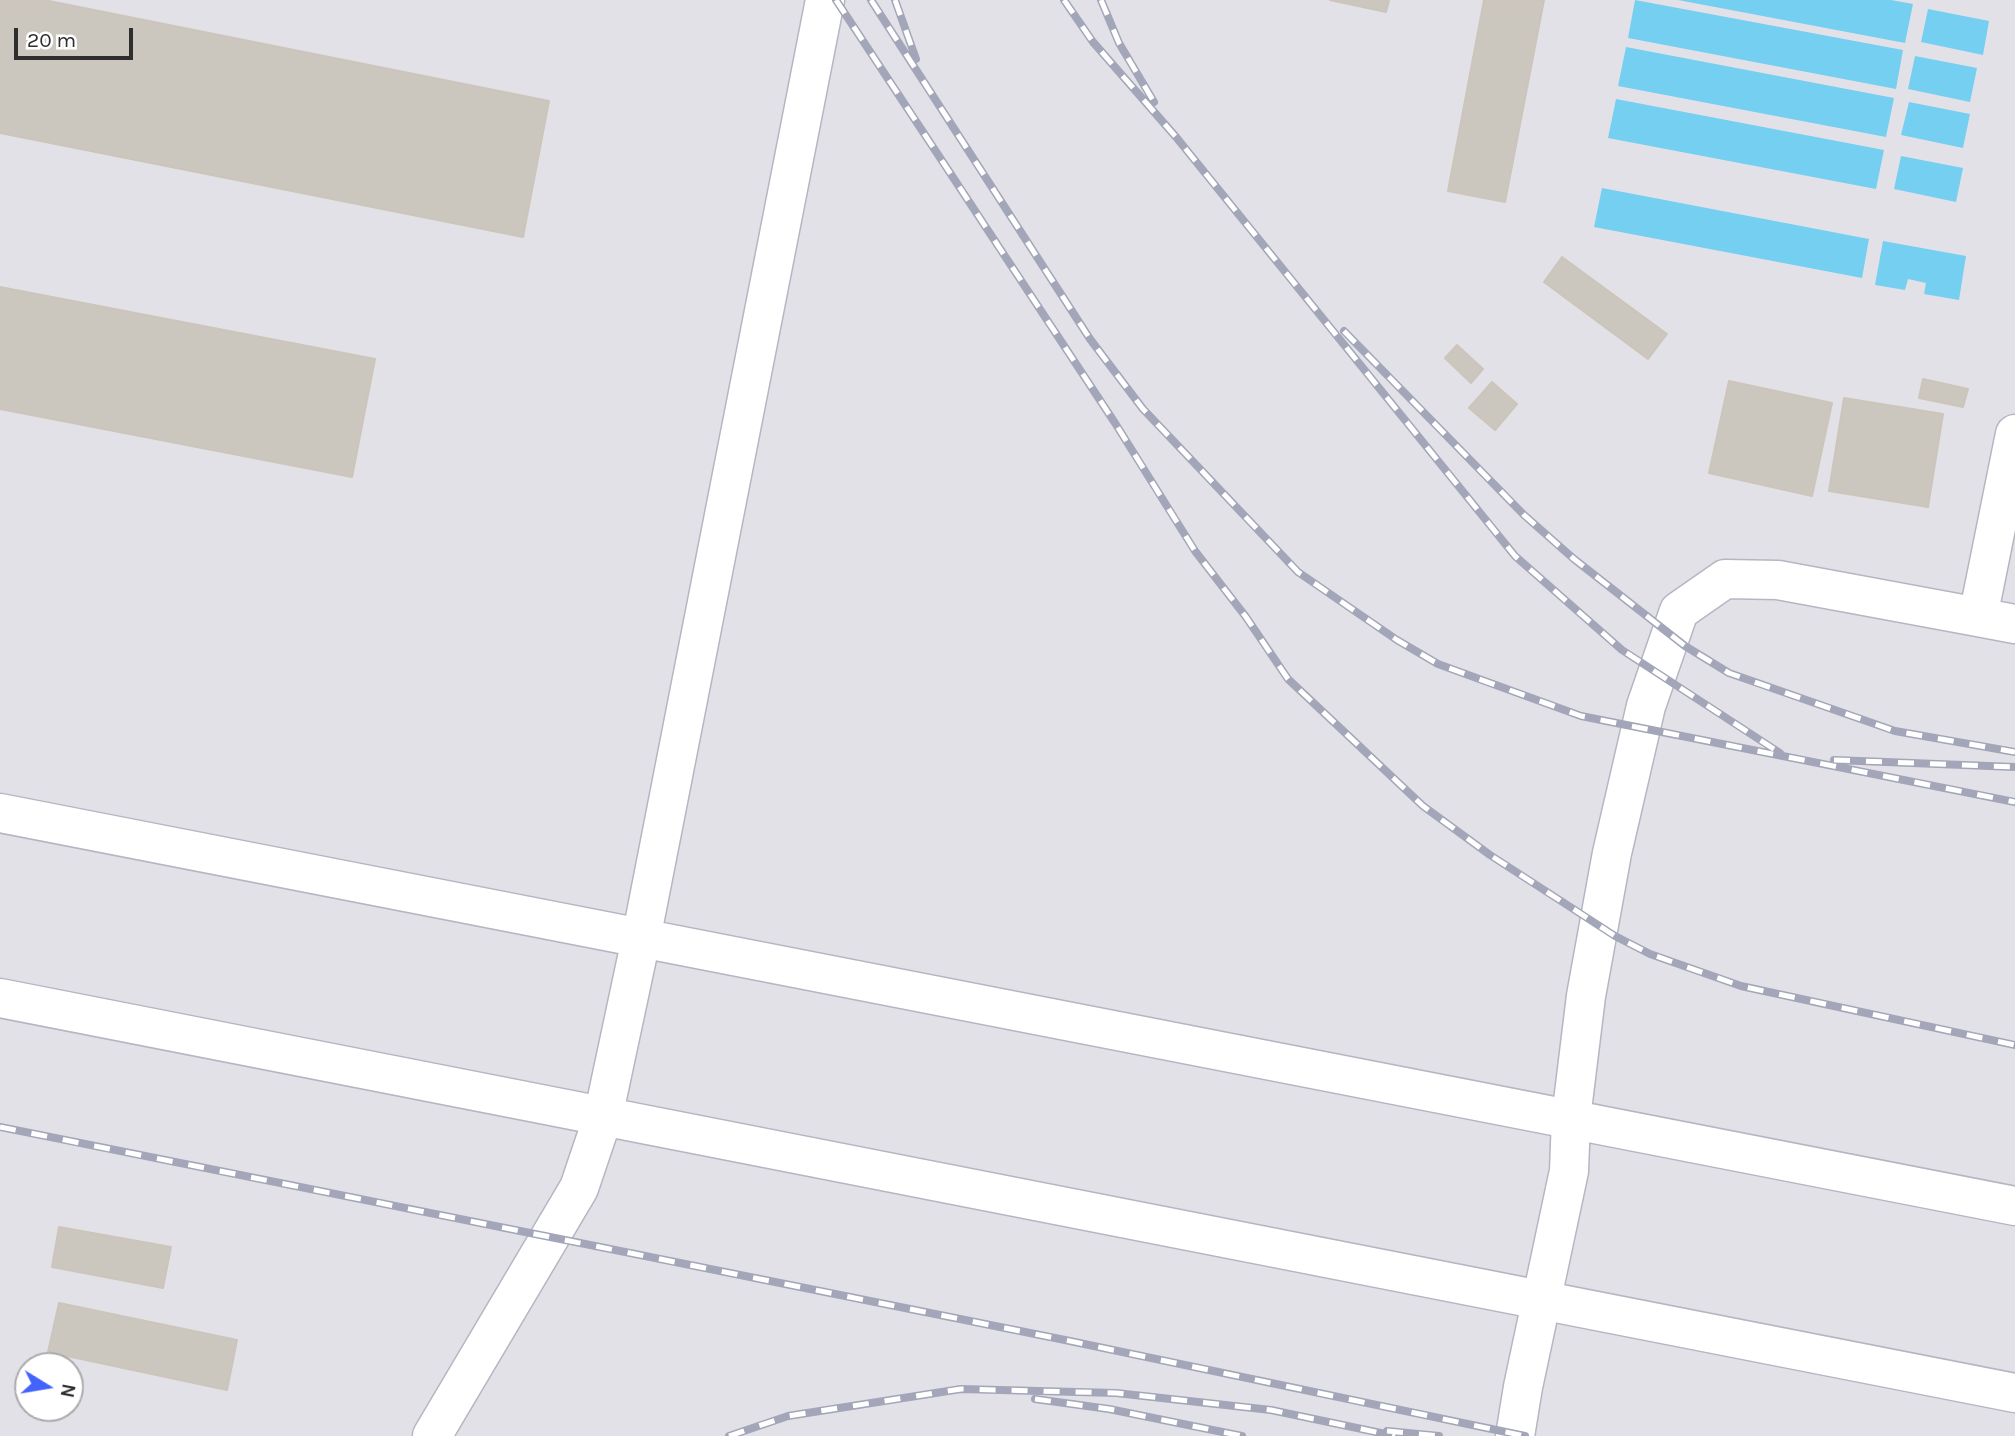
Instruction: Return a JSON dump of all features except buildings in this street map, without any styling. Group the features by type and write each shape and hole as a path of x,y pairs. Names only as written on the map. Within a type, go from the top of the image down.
{"lane":[{"path":"432,1436 579,1188 603,1117 642,939 821,1"},
{"path":"1978,617 2015,435"},
{"path":"1515,1436 1569,1171 1572,1118 1586,996 1612,853 1646,706 1679,611 1725,579 1778,580 2015,624"},
{"path":"0,813 2015,1206"},
{"path":"0,998 2015,1393"}],"shaded area":[{"path":"0,0 2015,0 2015,1436 0,1436"}],"water":[{"path":"1635,0 1903,50 1896,89 1628,38"},
{"path":"1678,0 1891,0 1913,4 1905,43"},
{"path":"1928,9 1989,21 1983,55 1921,42"},
{"path":"1626,47 1894,98 1886,137 1618,86"},
{"path":"1915,56 1977,68 1970,102 1908,89"},
{"path":"1616,99 1884,150 1876,189 1608,138"},
{"path":"1909,102 1970,114 1963,148 1901,135"},
{"path":"1901,156 1963,168 1956,202 1894,189"},
{"path":"1602,188 1869,239 1862,278 1594,227"},
{"path":"1883,241 1966,256 1959,300 1924,294 1926,283 1908,279 1905,290 1875,285"}],"railway":[{"path":"836,0 1115,423 1195,551 1246,617 1288,679 1423,806 1490,855 1615,936 1650,954 1741,986 2015,1045"},
{"path":"871,0 1090,339 1143,409 1298,572 1397,640 1438,664 1581,716 2015,802"},
{"path":"895,0 916,59"},
{"path":"1064,0 1093,42 1176,137 1515,556 1622,650 1780,753"},
{"path":"1101,0 1119,43 1154,102"},
{"path":"1344,331 1524,515 1574,559 1685,646 1729,673 1895,731 2015,752"},
{"path":"1834,760 2015,767"},
{"path":"0,1127 1065,1340 1525,1436"},
{"path":"729,1436 788,1416 961,1389 1116,1393 1271,1410 1395,1436"},
{"path":"1035,1399 1109,1409 1242,1436"},
{"path":"1387,1431 1439,1436"}]}
